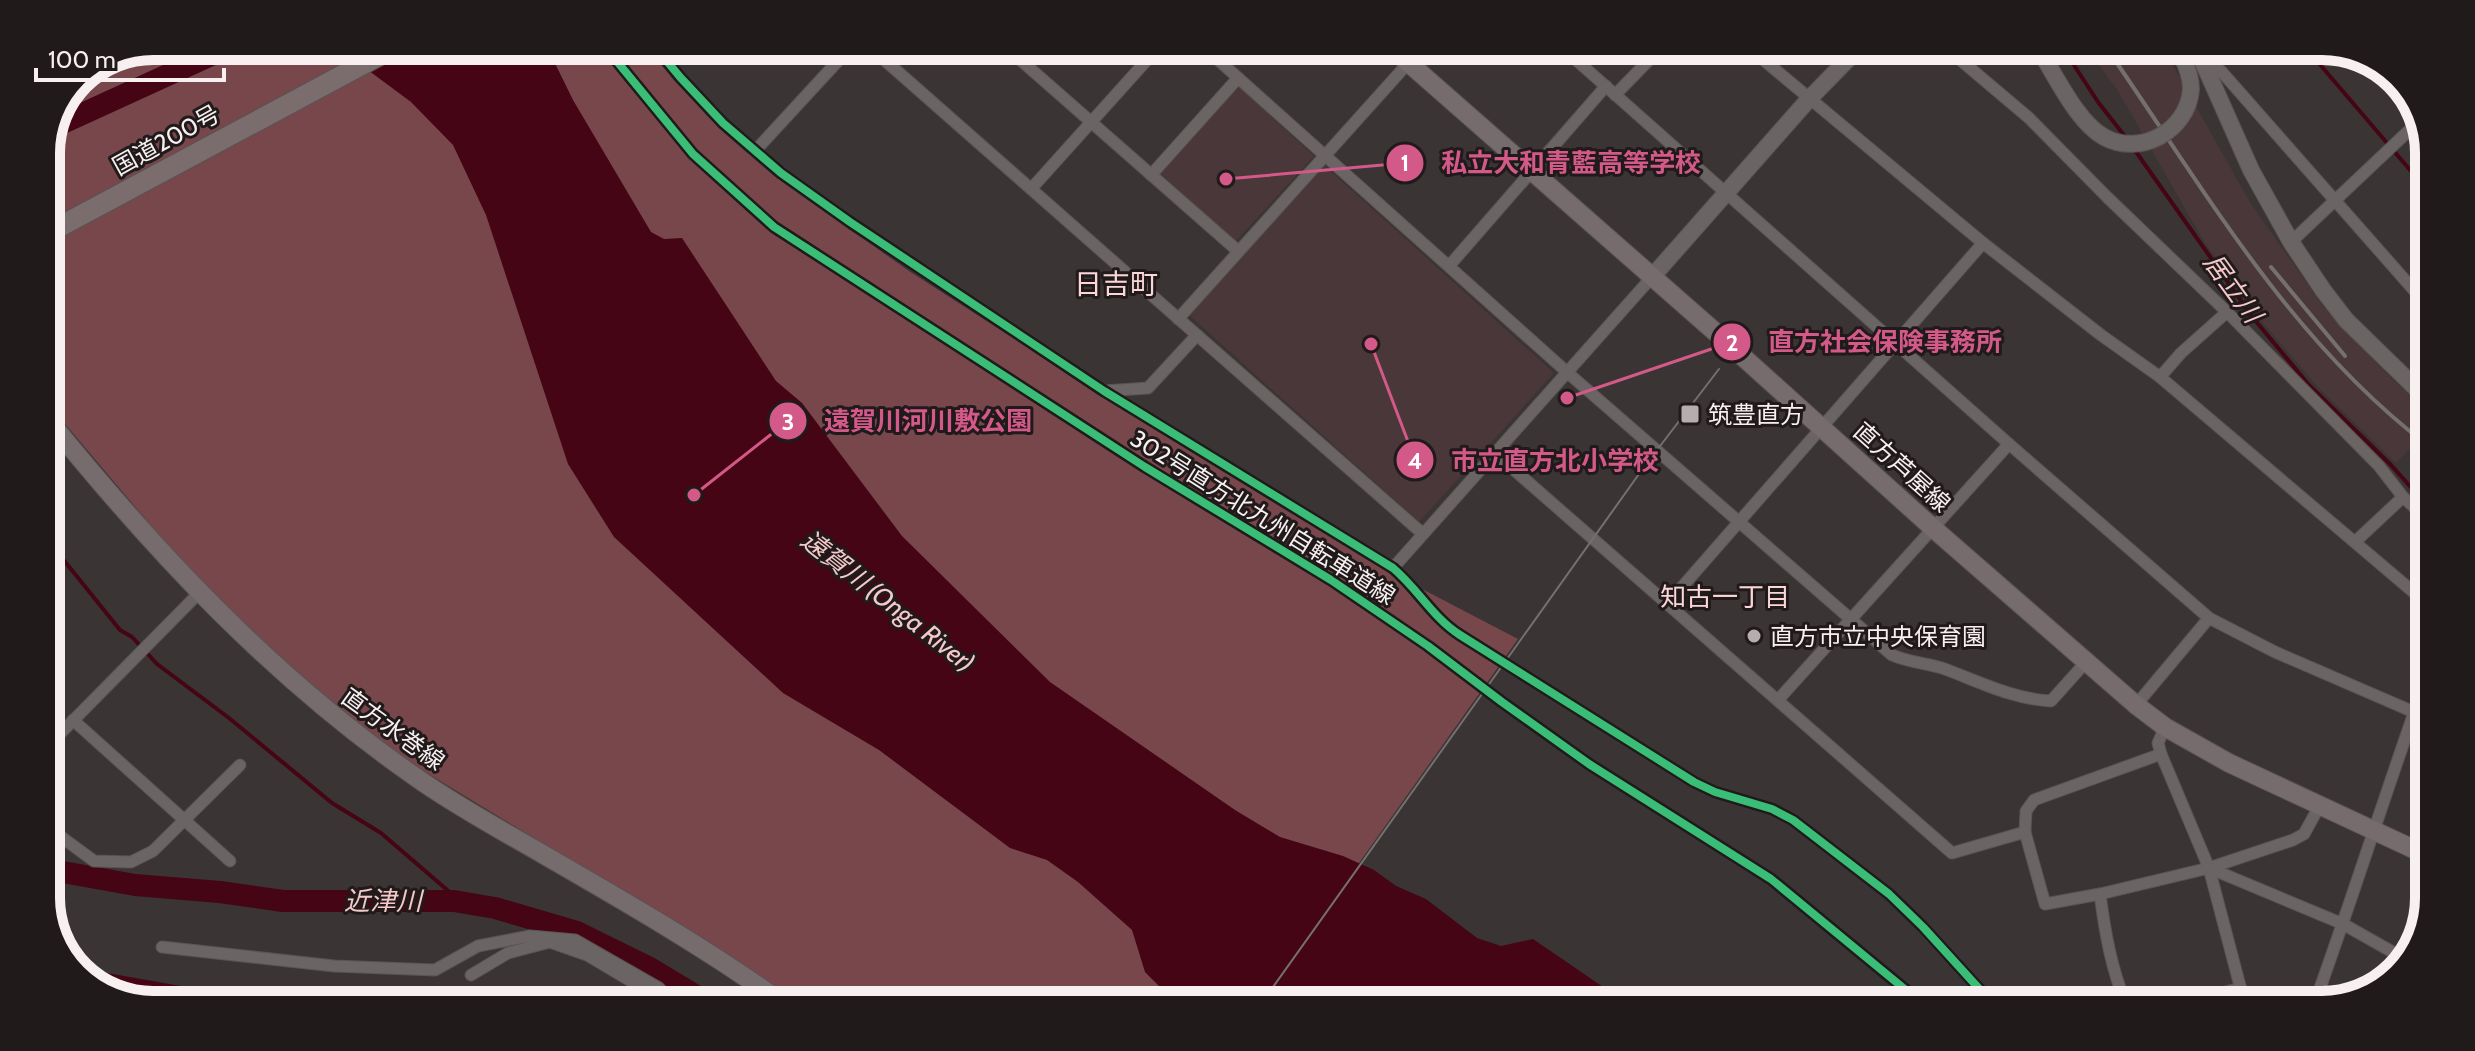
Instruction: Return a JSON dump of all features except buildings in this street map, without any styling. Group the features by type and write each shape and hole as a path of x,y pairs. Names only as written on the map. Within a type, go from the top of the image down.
{"highway":[{"name":"国道200号","path":"60,226 371,60"}],"main road":[{"name":"直方芦屋線","path":"1412,60 1531,172 2136,705 2165,727 2229,763 2415,850"},
{"name":"直方水巻線","path":"60,433 199,593 291,681 347,728 420,780 592,883 761,991"}],"street":[{"path":"666,60 723,123 781,173 1104,391 1393,568 1409,581 1445,625 1694,782 1715,792 1772,809 1793,820 1889,894 1981,991"},
{"path":"755,151 839,60"},
{"path":"884,60 1423,534"},
{"path":"1021,60 1238,251"},
{"path":"1031,189 1147,60"},
{"path":"1218,60 1568,373 1892,655 1938,667 1996,690 2051,701 2086,662"},
{"path":"1178,319 1324,156 1403,60"},
{"path":"1576,60 2209,618 2275,652 2415,713"},
{"path":"1449,266 1531,172 1611,90 1649,60"},
{"path":"1763,60 1983,243 2160,377 2415,593"},
{"path":"1393,568 1809,99 1847,60"},
{"path":"1960,60 2029,118 2227,312 2379,466 2415,508"},
{"path":"2045,60 2080,114 2101,136 2122,145 2146,143 2166,133 2180,119 2191,87 2184,60"},
{"path":"2202,60 2251,170 2291,242 2346,320 2415,387"},
{"path":"2207,60 2221,71 2415,291"},
{"path":"1151,175 1238,78"},
{"path":"2291,242 2411,128"},
{"path":"1668,603 1983,243"},
{"path":"2160,377 2181,353 2227,312"},
{"path":"1104,391 1148,388 1197,335"},
{"path":"1778,700 2009,444"},
{"path":"1496,454 1952,853 2025,832"},
{"path":"2356,541 2403,497"},
{"path":"60,733 199,593"},
{"path":"2136,705 2209,618"},
{"path":"73,720 230,861"},
{"path":"2319,991 2373,830 2415,725"},
{"path":"2165,727 2158,743 2161,754 2209,868 2242,991"},
{"path":"2161,754 2034,800 2026,811 2025,832 2045,904 2209,868 2300,837 2320,805"},
{"path":"60,836 94,861 131,862 153,851 240,765"},
{"path":"2209,868 2343,924 2396,954"},
{"path":"2100,894 2106,944 2121,991"},
{"path":"162,947 334,966 435,970 478,946 530,936 575,940 662,991"},
{"path":"471,975 508,953 550,942 587,955 648,991"},
{"path":"2230,991 2241,988"}],"shaded area":[{"path":"153,60 659,60 729,137 773,175 909,271 1376,565 1518,639 1268,991 775,991 422,770 336,709 213,599 60,416 60,147 63,129 79,96 101,76 117,67"},
{"path":"2095,60 2170,60 2251,204 2323,306 2415,399 2415,443 2396,463 2318,387 2263,323 2203,240 2118,91"},
{"path":"1238,86 1314,156 1235,242 1159,172"},
{"path":"1324,165 1554,373 1419,522 1188,314"}],"water":[{"name":"遠賀川 (Onga River)","path":"354,60 553,60 573,100 651,232 664,239 682,238 776,381 802,403 902,536 1050,682 1235,810 1280,837 1343,856 1374,870 1396,886 1426,899 1477,938 1501,946 1533,939 1609,991 1176,991 1159,986 1145,972 1132,930 1078,882 1047,860 1010,848 879,750 783,693 614,537 568,464 486,215 453,145 411,102"},
{"path":"95,971 209,991 135,989 117,984"}],"waterway":[{"path":"66,121 200,60"},
{"name":"居立川","path":"2071,60 2127,139"},
{"path":"2316,60 2415,176"},
{"name":"居立川","path":"2134,149 2254,319 2309,385 2415,492"},
{"path":"60,555 120,630 132,637 157,664 229,718 332,803 381,833 453,895 454,901"},
{"name":"近津川","path":"60,872 135,885 283,901 454,901 495,908 577,932 648,967 688,991"}],"tram line":[{"path":"1270,991 1644,467 1719,369"}],"railway":[{"path":"2115,60 2216,210 2292,311 2333,359 2377,403 2415,435"},
{"path":"2271,267 2345,356"}],"cycle path":[{"name":"302号直方北九州自転車道線","path":"616,60 693,154 774,227 1145,467 1331,580 1428,646 1589,764 1771,879 1907,991"},
{"name":"302号直方北九州自転車道線","path":"666,60 723,123 781,173 1104,391 1393,568 1460,635 1694,782 1715,792 1772,809 1793,820 1889,894 1981,991"}],"place":[{"name":"私立大和青藍高等学校","path":"1226,179"},
{"name":"市立直方北小学校","path":"1371,344"},
{"name":"直方社会保険事務所","path":"1567,398"},
{"name":"筑豊直方","path":"1690,414"},
{"name":"遠賀川河川敷公園","path":"694,495"},
{"name":"直方市立中央保育園","path":"1754,636"}],"district":[{"name":"日吉町","path":"1116,284"},
{"name":"知古一丁目","path":"1725,597"}]}
